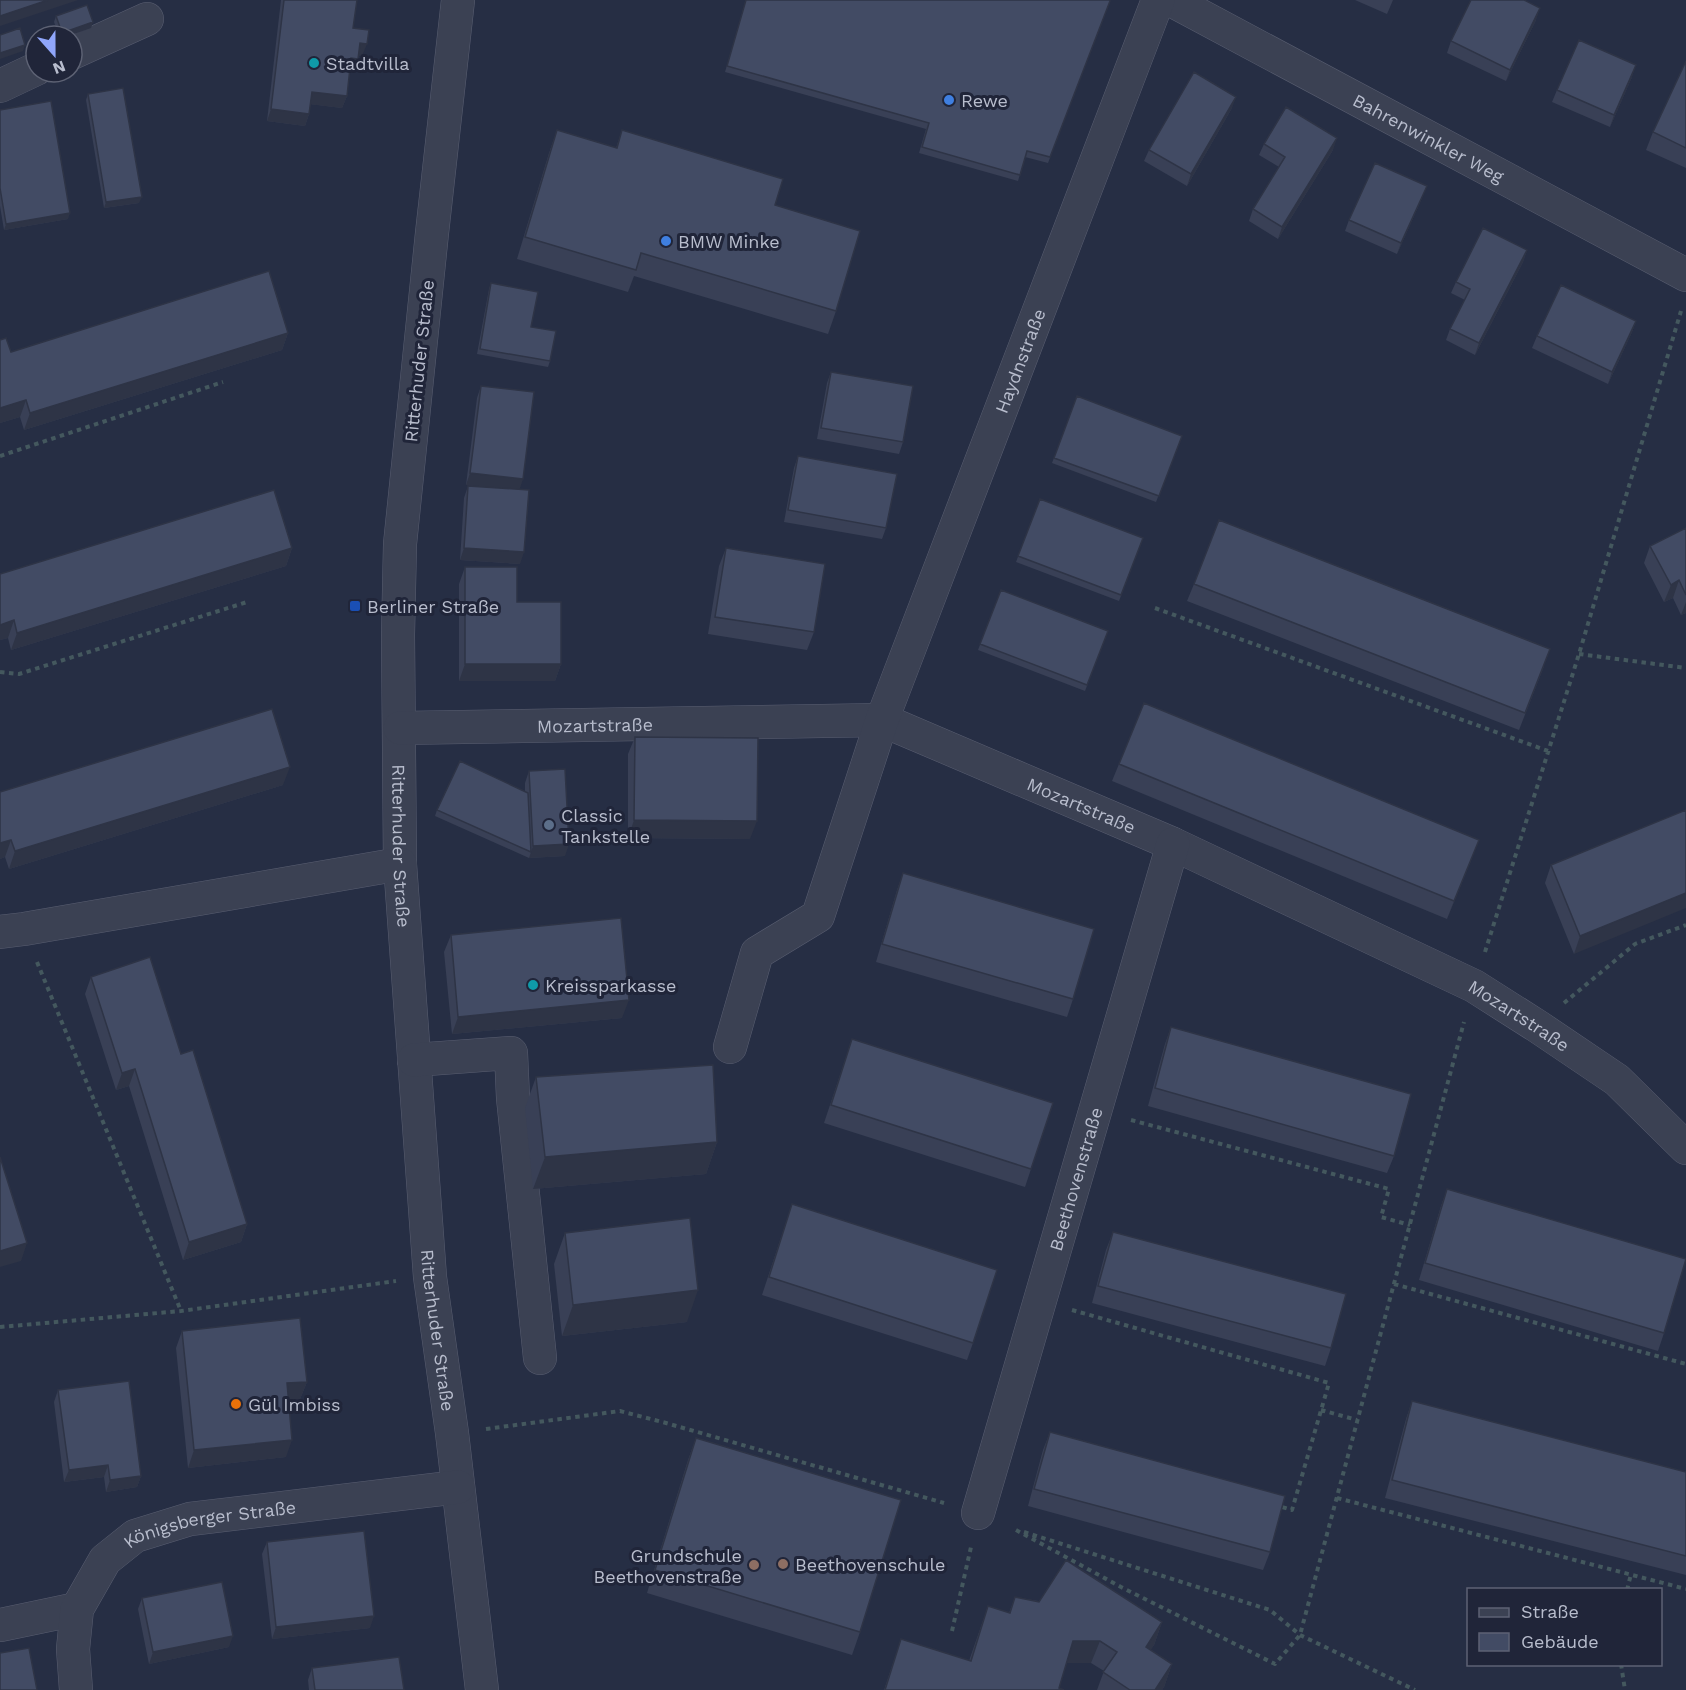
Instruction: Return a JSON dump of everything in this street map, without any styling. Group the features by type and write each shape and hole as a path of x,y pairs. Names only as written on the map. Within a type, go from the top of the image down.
{"street":[{"name":"Ritterhuder Straße","path":"458,0 400,544 398,635 400,864 430,1277 452,1433 482,1690"},
{"name":"Haydnstraße","path":"730,1047 757,953 818,916 882,720 1158,0"},
{"name":"Bahrenwinkler Weg","path":"1171,0 1686,275"},
{"path":"84,48 147,19"},
{"path":"0,86 24,75"},
{"name":"Mozartstraße","path":"400,728 882,720 1173,844 1474,986 1617,1080 1686,1148"},
{"name":"Beethovenstraße","path":"978,1513 1173,844"},
{"path":"12,930 400,864"},
{"path":"414,1060 511,1053 513,1098 540,1358"},
{"name":"Königsberger Straße","path":"76,1690 73,1650 77,1609 105,1560 135,1536 190,1519 458,1487"},
{"path":"0,1624 77,1609"}],"path":[{"path":"0,456 223,382"},
{"path":"0,672 19,674 247,602"},
{"path":"1155,608 1548,751"},
{"path":"1579,654 1686,668"},
{"path":"1537,1026 1635,944 1686,925"},
{"path":"12,930 181,1311"},
{"path":"1095,1110 1389,1189 1381,1217 1410,1225"},
{"path":"0,1327 181,1311 430,1277"},
{"path":"1394,1284 1686,1364"},
{"path":"1040,1300 1329,1383 1292,1510 1270,1503"},
{"path":"1321,1410 1358,1420"},
{"path":"452,1433 620,1412 666,1423 978,1513 1016,1530 1121,1587 1275,1664 1300,1635"},
{"path":"1336,1498 1686,1589"},
{"path":"952,1631 978,1513"},
{"path":"1016,1530 1270,1610 1300,1635 1415,1690"},
{"path":"1628,1588 1631,1574"},
{"path":"1621,1666 1625,1690"}],"building":[{"path":"0,0 48,0 0,16"},
{"name":"Stadtvilla","path":"284,0 357,0 353,28 369,30 367,44 360,43 358,59 351,58 347,96 312,92 309,114 271,109"},
{"name":"Rewe","path":"746,0 1110,1 1050,157 1027,151 1020,175 922,147 929,123 727,66"},
{"path":"1471,0 1524,0 1540,8 1510,70 1451,41"},
{"path":"87,5 93,22 84,25 59,24 56,16"},
{"path":"20,28 24,45 0,53 0,35"},
{"path":"1579,40 1636,65 1614,115 1557,90"},
{"path":"1686,61 1686,148 1653,132"},
{"path":"1194,72 1236,97 1191,174 1149,150"},
{"path":"123,88 142,197 106,202 88,94"},
{"path":"51,101 70,213 6,224 0,188 0,110"},
{"path":"1286,107 1337,138 1282,227 1253,209 1285,157 1264,144"},
{"name":"BMW Minke","path":"557,130 617,148 622,130 783,179 775,205 860,231 836,311 641,253 636,270 525,237"},
{"path":"1375,163 1427,186 1401,243 1349,220"},
{"path":"1483,228 1527,250 1479,343 1450,329 1470,289 1456,282"},
{"path":"269,271 288,333 30,413 26,400 0,408 0,340 6,338 11,352"},
{"path":"491,283 538,292 531,327 556,331 550,361 480,349"},
{"path":"1561,285 1636,321 1612,372 1537,336"},
{"path":"831,372 913,386 903,442 821,428"},
{"path":"481,386 534,392 523,479 470,473"},
{"path":"1077,396 1182,436 1159,496 1054,458"},
{"path":"798,456 897,474 886,528 788,510"},
{"path":"468,486 529,490 524,552 464,548"},
{"path":"274,490 292,548 17,633 14,620 0,625 0,574"},
{"path":"1040,499 1143,538 1121,595 1018,556"},
{"path":"1219,520 1550,649 1525,713 1194,584"},
{"path":"1686,528 1686,595 1679,580 1671,585 1650,546"},
{"path":"726,548 825,564 814,632 715,617"},
{"path":"465,567 517,567 517,602 561,602 561,664 465,664"},
{"path":"1001,590 1108,631 1087,685 980,644"},
{"path":"1144,703 1479,840 1454,901 1119,764"},
{"path":"272,709 290,767 15,851 11,840 0,843 0,792"},
{"path":"635,737 758,738 757,821 634,820"},
{"path":"460,761 528,793 531,852 437,810"},
{"path":"565,769 569,844 533,846 529,771"},
{"path":"1686,810 1686,893 1580,936 1551,865"},
{"path":"903,873 1094,929 1073,999 882,944"},
{"name":"Kreissparkasse","path":"621,918 629,1000 458,1017 451,935"},
{"path":"150,957 181,1054 193,1050 247,1224 189,1242 135,1069 122,1073 91,977"},
{"path":"1171,1027 1411,1094 1394,1156 1155,1088"},
{"path":"852,1039 1053,1103 1031,1169 831,1105"},
{"path":"713,1065 717,1142 545,1157 536,1077"},
{"path":"0,1157 27,1243 0,1251"},
{"path":"1447,1189 1686,1259 1664,1333 1425,1263"},
{"path":"792,1204 997,1270 973,1343 769,1277"},
{"path":"690,1218 698,1290 573,1305 565,1233"},
{"path":"1113,1232 1346,1294 1331,1348 1098,1286"},
{"path":"300,1318 307,1382 287,1383 292,1440 194,1450 182,1331"},
{"path":"129,1381 141,1476 110,1480 108,1465 69,1470 58,1390"},
{"path":"1412,1401 1686,1472 1686,1556 1392,1480"},
{"path":"1050,1432 1285,1496 1270,1552 1034,1489"},
{"path":"696,1438 901,1500 860,1632 655,1570"},
{"path":"364,1531 374,1616 276,1627 267,1542"},
{"path":"1066,1560 1162,1622 1146,1647 1172,1664 1155,1690 1130,1690 1103,1672 1117,1652 1100,1641 1073,1641 1059,1688 1064,1690 885,1690 901,1639 971,1661 988,1606 1010,1613 1015,1597 1039,1602"},
{"path":"222,1582 233,1636 153,1652 142,1598"},
{"path":"29,1648 37,1690 0,1690 0,1653"},
{"path":"399,1657 404,1690 315,1690 312,1668"}],"place":[{"name":"Stadtvilla","path":"314,63"},
{"name":"Rewe","path":"949,100"},
{"name":"BMW Minke","path":"666,241"},
{"name":"Berliner Straße","path":"355,606"},
{"name":"Classic Tankstelle","path":"549,825"},
{"name":"Kreissparkasse","path":"533,985"},
{"name":"Gül Imbiss","path":"236,1404"},
{"name":"Beethovenschule","path":"783,1564"},
{"name":"Grundschule Beethovenstraße","path":"754,1565"}]}
